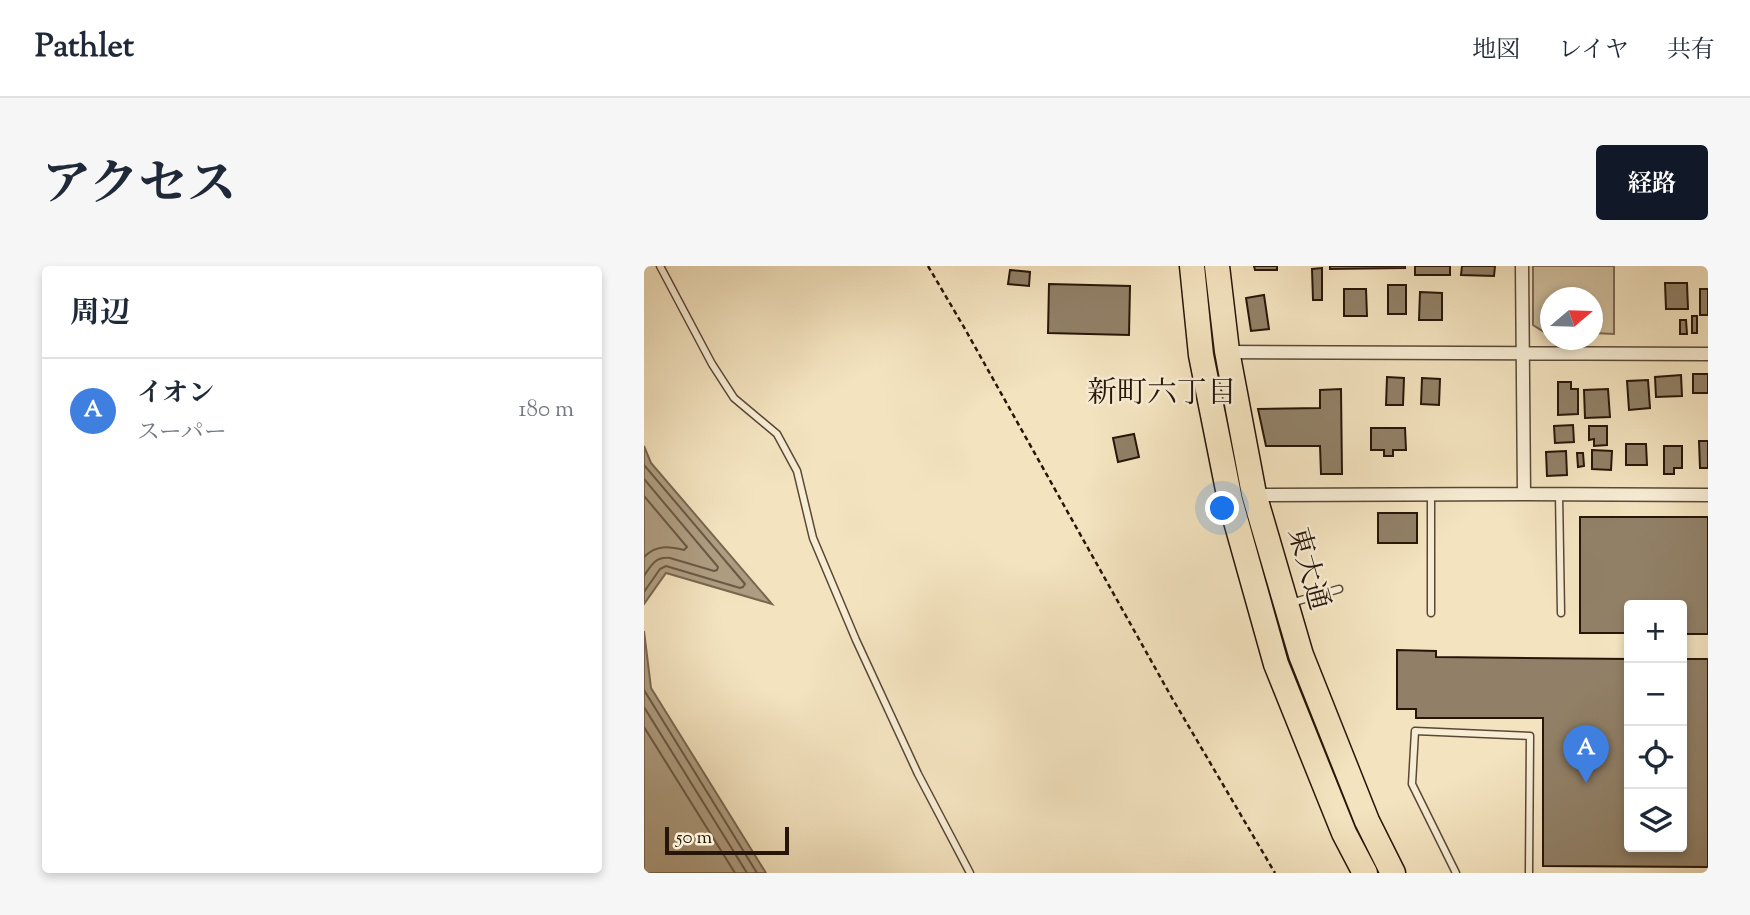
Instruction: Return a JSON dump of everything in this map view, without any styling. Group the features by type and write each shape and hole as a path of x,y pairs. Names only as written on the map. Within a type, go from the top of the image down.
{"highway":[{"name":"東大通","path":"1192,266 1201,355 1230,500 1276,664 1344,833 1365,873"},
{"name":"東大通","path":"1217,266 1227,351 1254,494 1301,655 1367,821 1393,873"}],"street":[{"path":"1522,266 1524,494"},
{"path":"1201,355 1227,351 1708,354"},
{"path":"1230,500 1254,494 1708,495"}],"lane":[{"path":"660,266 712,364 734,398 777,434 797,471 813,538 856,640 918,774 970,873"},
{"path":"1559,494 1561,612"},
{"path":"1431,495 1431,613"},
{"path":"1286,604 1339,589"},
{"path":"1456,873 1412,784 1415,731 1530,736 1529,873"}],"path":[{"path":"928,266 1172,698 1275,873"}],"shaded area":[{"path":"1533,266 1614,266 1614,334 1603,333 1603,287 1540,287 1540,329 1533,325"}],"water":[{"path":"644,446 651,463 772,604 666,573 644,604"},
{"path":"644,631 651,688 766,873 644,873"}],"building":[{"path":"1254,266 1277,266 1277,270 1255,270"},
{"path":"1330,266 1405,266 1405,268 1330,269"},
{"path":"1415,266 1450,266 1450,275 1415,275"},
{"path":"1462,266 1495,266 1494,276 1461,275"},
{"path":"1322,268 1322,300 1313,300 1312,269"},
{"path":"1010,270 1030,272 1029,286 1008,284"},
{"path":"1665,283 1687,283 1688,309 1666,309"},
{"path":"1049,284 1130,286 1129,335 1048,333"},
{"path":"1388,285 1406,285 1406,314 1388,314"},
{"path":"1344,289 1366,289 1367,316 1344,316"},
{"path":"1700,289 1708,289 1708,315 1700,315"},
{"path":"1420,292 1442,293 1442,320 1419,320"},
{"path":"1264,295 1269,329 1251,331 1246,298"},
{"path":"1692,316 1697,316 1697,333 1692,333"},
{"path":"1680,320 1686,320 1687,334 1680,334"},
{"path":"1693,374 1708,374 1708,393 1693,393"},
{"path":"1681,375 1682,396 1656,397 1655,377"},
{"path":"1387,377 1404,378 1403,405 1386,405"},
{"path":"1422,378 1440,379 1439,405 1421,404"},
{"path":"1648,380 1650,408 1629,410 1627,381"},
{"path":"1558,382 1571,382 1571,389 1578,389 1578,414 1558,415"},
{"path":"1341,389 1342,474 1321,474 1320,446 1266,446 1258,409 1320,408 1320,390"},
{"path":"1608,389 1610,417 1585,418 1584,390"},
{"path":"1573,425 1574,442 1555,443 1554,426"},
{"path":"1589,426 1607,426 1607,445 1594,446 1594,439 1589,440"},
{"path":"1371,428 1405,428 1406,450 1393,450 1393,456 1384,456 1384,450 1371,450"},
{"path":"1134,434 1139,457 1118,462 1113,438"},
{"path":"1699,441 1708,441 1708,468 1700,468"},
{"path":"1626,444 1646,444 1647,465 1626,465"},
{"path":"1664,446 1682,446 1682,468 1674,468 1674,474 1664,474"},
{"path":"1592,450 1612,451 1611,470 1592,469"},
{"path":"1566,451 1567,475 1547,476 1546,452"},
{"path":"1577,453 1583,453 1584,466 1578,467"},
{"path":"1378,513 1417,513 1417,543 1378,543"},
{"path":"1580,517 1708,517 1708,634 1687,634 1687,600 1624,600 1624,633 1580,633"},
{"path":"1397,650 1436,651 1436,657 1624,659 1624,852 1687,852 1687,659 1708,659 1708,867 1543,866 1543,718 1416,718 1416,709 1397,709"}],"place":[{"name":"イオン","path":"1586,783"}],"district":[{"name":"新町六丁目","path":"1162,394"}]}
